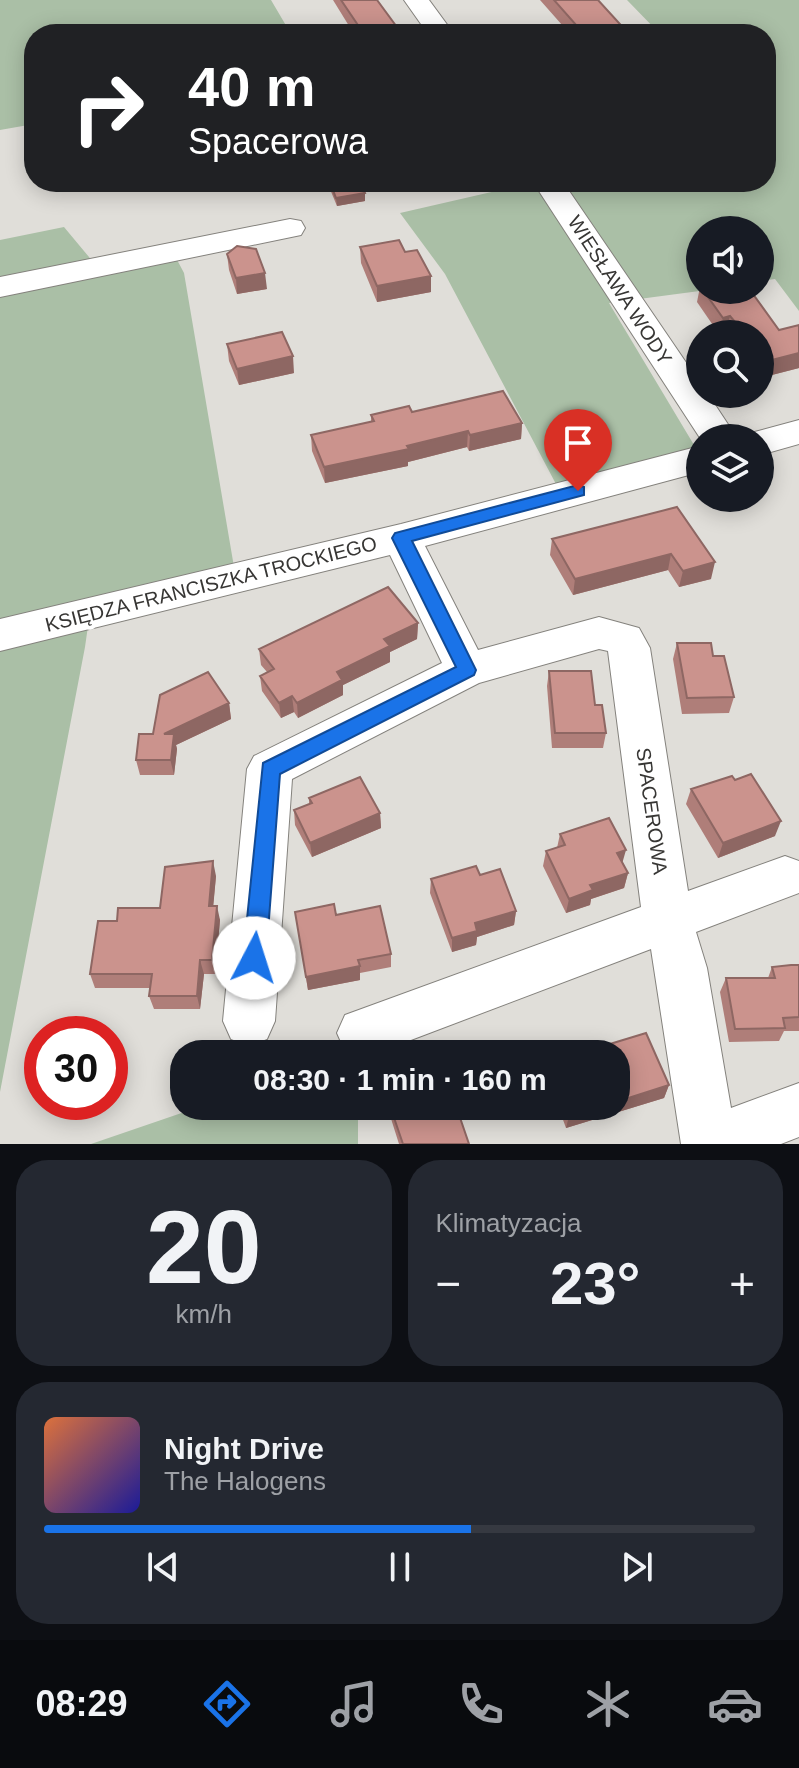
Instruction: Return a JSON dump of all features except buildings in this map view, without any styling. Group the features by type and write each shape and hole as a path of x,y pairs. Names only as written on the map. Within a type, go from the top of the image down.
{"street":[{"path":"416,0 434,24"},
{"name":"WIESŁAWA WODY","path":"555,192 710,424"},
{"path":"0,287 290,228"},
{"path":"774,439 799,432"},
{"name":"KSIĘDZA FRANCISZKA TROCKIEGO","path":"0,635 401,538 686,463"},
{"path":"401,538 467,670"},
{"name":"SPACEROWA","path":"249,1021 270,769 467,670 599,633 611,633 624,639 629,648 668,923 682,968 709,1144 799,1110"},
{"path":"363,1033 668,923 785,877"}],"green space":[{"path":"0,0 271,0 285,24 24,24 24,126 0,130"},
{"path":"627,0 799,0 799,311 774,279 774,216 686,216 686,293 609,303 686,432 686,453 557,486 445,274 400,213 491,192 776,192 776,24 650,24"},
{"path":"64,227 94,263 0,281 0,240"},
{"path":"175,256 184,273 234,567 0,623 0,293"},
{"path":"88,626 85,647 0,1092 0,649"},
{"path":"170,1117 170,1120 358,1120 358,1144 91,1144"}],"route":[{"path":"254,958 270,769 467,670 401,538 578,491"}]}
